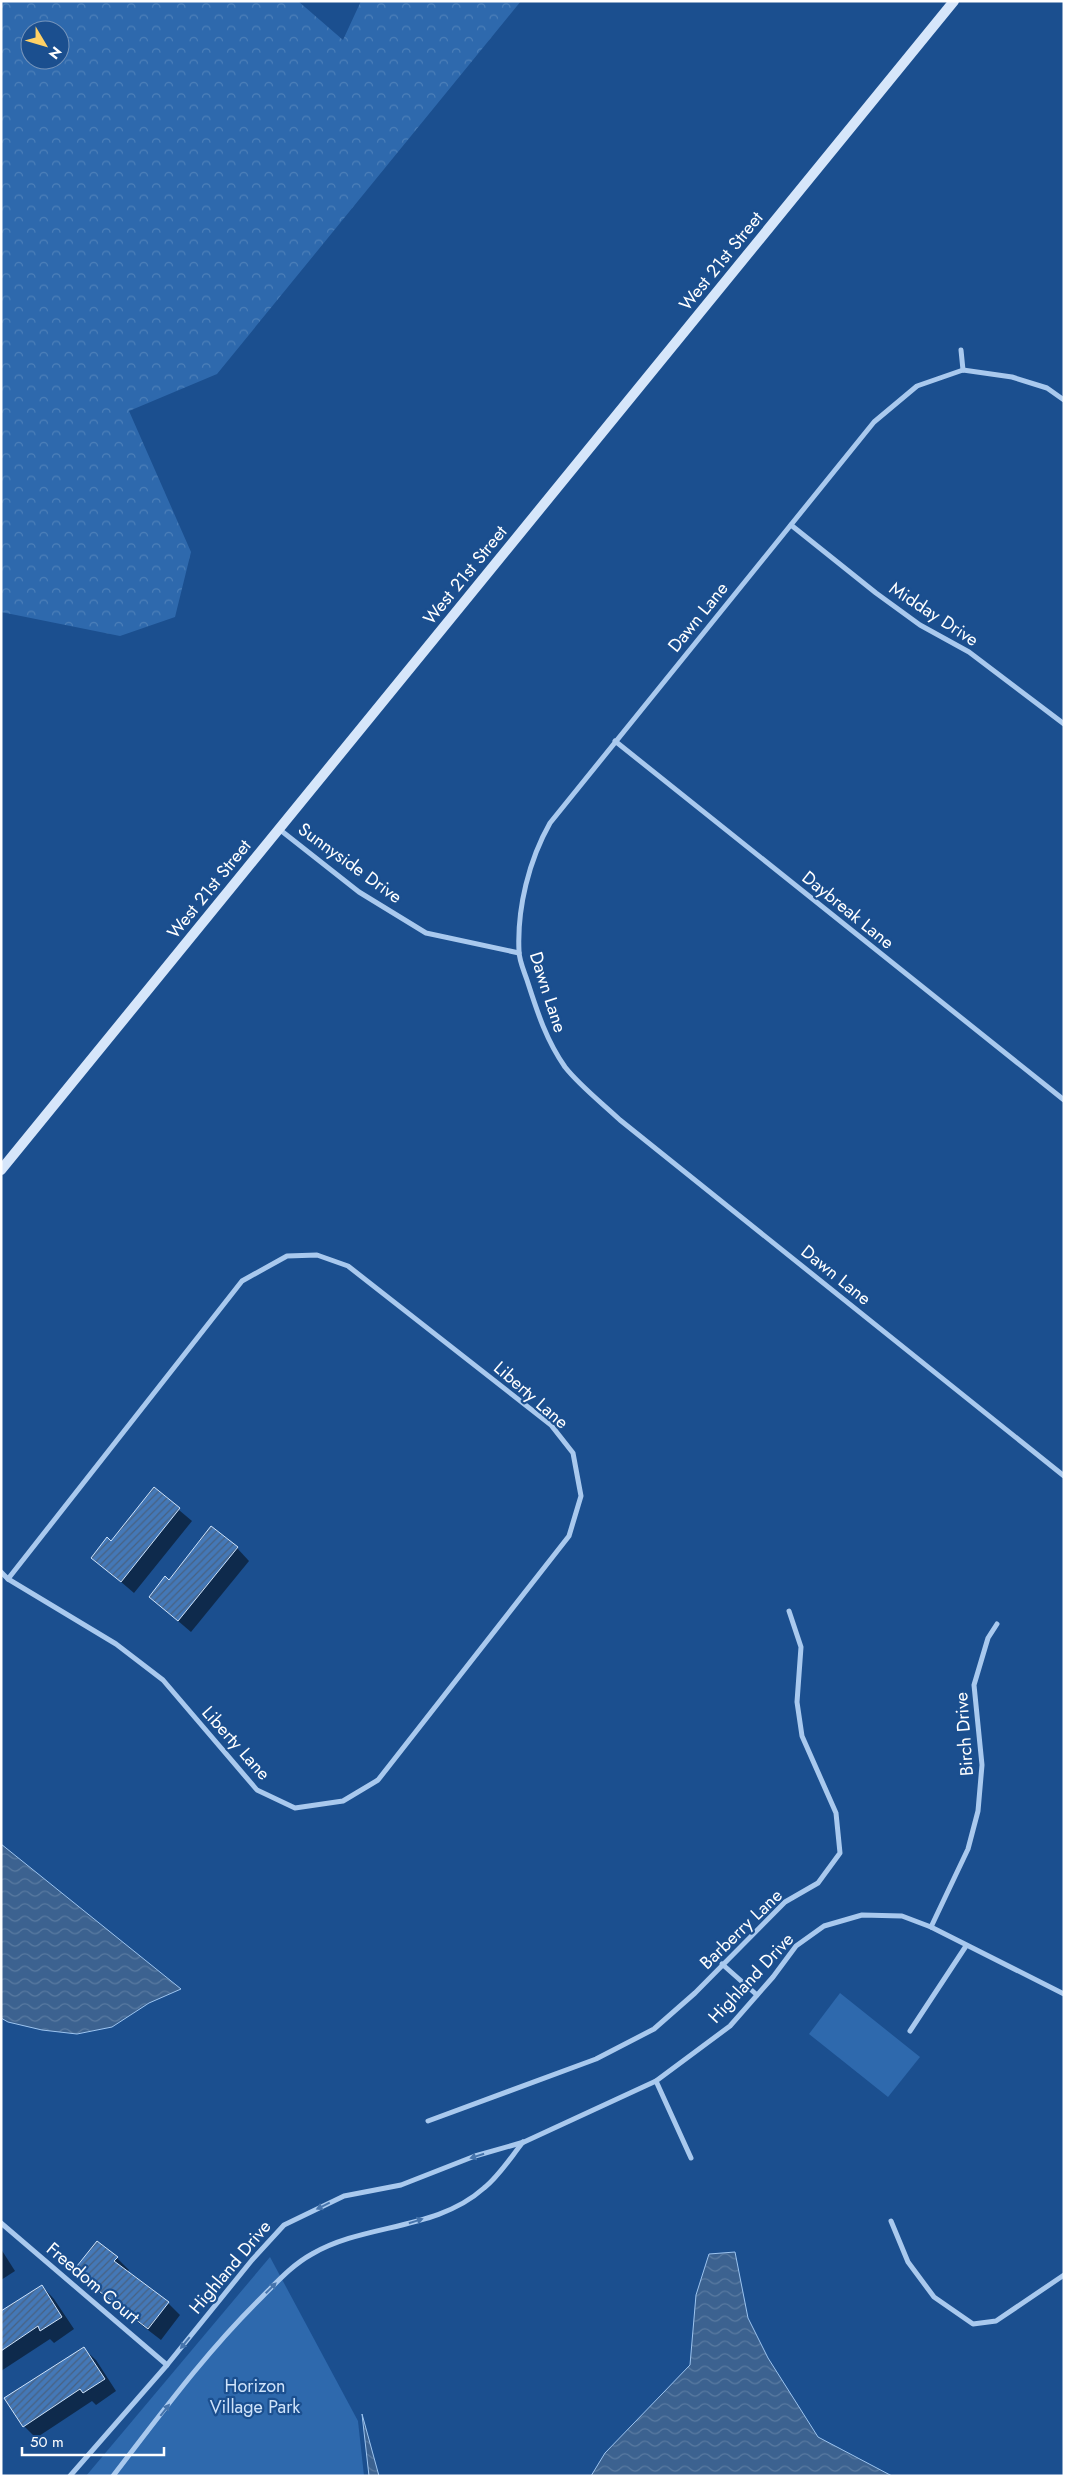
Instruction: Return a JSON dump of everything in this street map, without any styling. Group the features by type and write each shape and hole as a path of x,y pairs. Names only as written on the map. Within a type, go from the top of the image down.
{"street":[{"name":"West 21st Street","path":"1,1170 954,1"},
{"path":"961,350 963,370 1012,377 1047,388 1064,400"},
{"name":"Dawn Lane","path":"963,370 916,386 874,422 550,823 538,844 521,917 519,952 539,1020 566,1068 613,1113 1064,1476"},
{"name":"Midday Drive","path":"791,524 876,593 920,625 969,652 1064,724"},
{"name":"Daybreak Lane","path":"615,741 1064,1100"},
{"name":"Sunnyside Drive","path":"279,829 359,892 426,933 519,952"},
{"name":"Liberty Lane","path":"1,1572 8,1578 116,1644 163,1680 257,1790 295,1808 343,1801 378,1780 569,1536 581,1496 573,1453 551,1425 348,1266 317,1255 287,1256 242,1281 8,1578"},
{"name":"Liberty Lane","path":"1,1576 8,1578"},
{"name":"Barberry Lane","path":"428,2121 596,2059 654,2029 695,1993 785,1902 818,1883 840,1853 836,1813 802,1736 797,1702 801,1647 789,1611"},
{"name":"Birch Drive","path":"931,1927 968,1849 978,1811 982,1764 974,1685 988,1638 997,1624"},
{"name":"Highland Drive","path":"70,2476 167,2364 252,2260 284,2225 344,2196 401,2184 474,2156 524,2142 656,2081 730,2026 796,1946 824,1926 862,1915 902,1916 931,1927 1064,1994"},
{"path":"910,2031 966,1946"},
{"path":"722,1964 757,1995"},
{"path":"656,2081 691,2158"},
{"name":"Highland Drive","path":"113,2476 239,2319 292,2266 313,2253 350,2239 418,2221 459,2206 484,2188 524,2142"},
{"path":"891,2221 908,2262 934,2297 973,2324 996,2321 1064,2275"},
{"name":"Freedom Court","path":"1,2223 167,2364"}],"green space":[{"path":"1,1 298,1 343,40 361,1 521,1 217,374 129,411 191,552 175,617 120,636 1,612"},
{"path":"840,1993 920,2057 888,2097 809,2034"},
{"name":"Horizon Village Park","path":"270,2257 358,2421 364,2476 86,2476"}],"water":[{"path":"1,1844 181,1989 149,2003 112,2027 77,2034 42,2030 8,2022 1,2018"},
{"path":"735,2252 748,2318 768,2358 818,2437 892,2476 591,2476 605,2453 690,2365 696,2295 709,2254"},
{"path":"362,2414 379,2476 369,2476"}],"building":[{"path":"154,1487 180,1508 121,1582 91,1558 107,1537 111,1541"},
{"path":"211,1526 238,1547 178,1621 149,1597 165,1576 169,1580"},
{"path":"97,2241 118,2257 114,2261 169,2302 148,2329 73,2271"},
{"path":"42,2285 62,2317 40,2331 38,2326 1,2351 1,2311"},
{"path":"84,2347 105,2379 83,2393 80,2389 23,2427 4,2398"}]}
